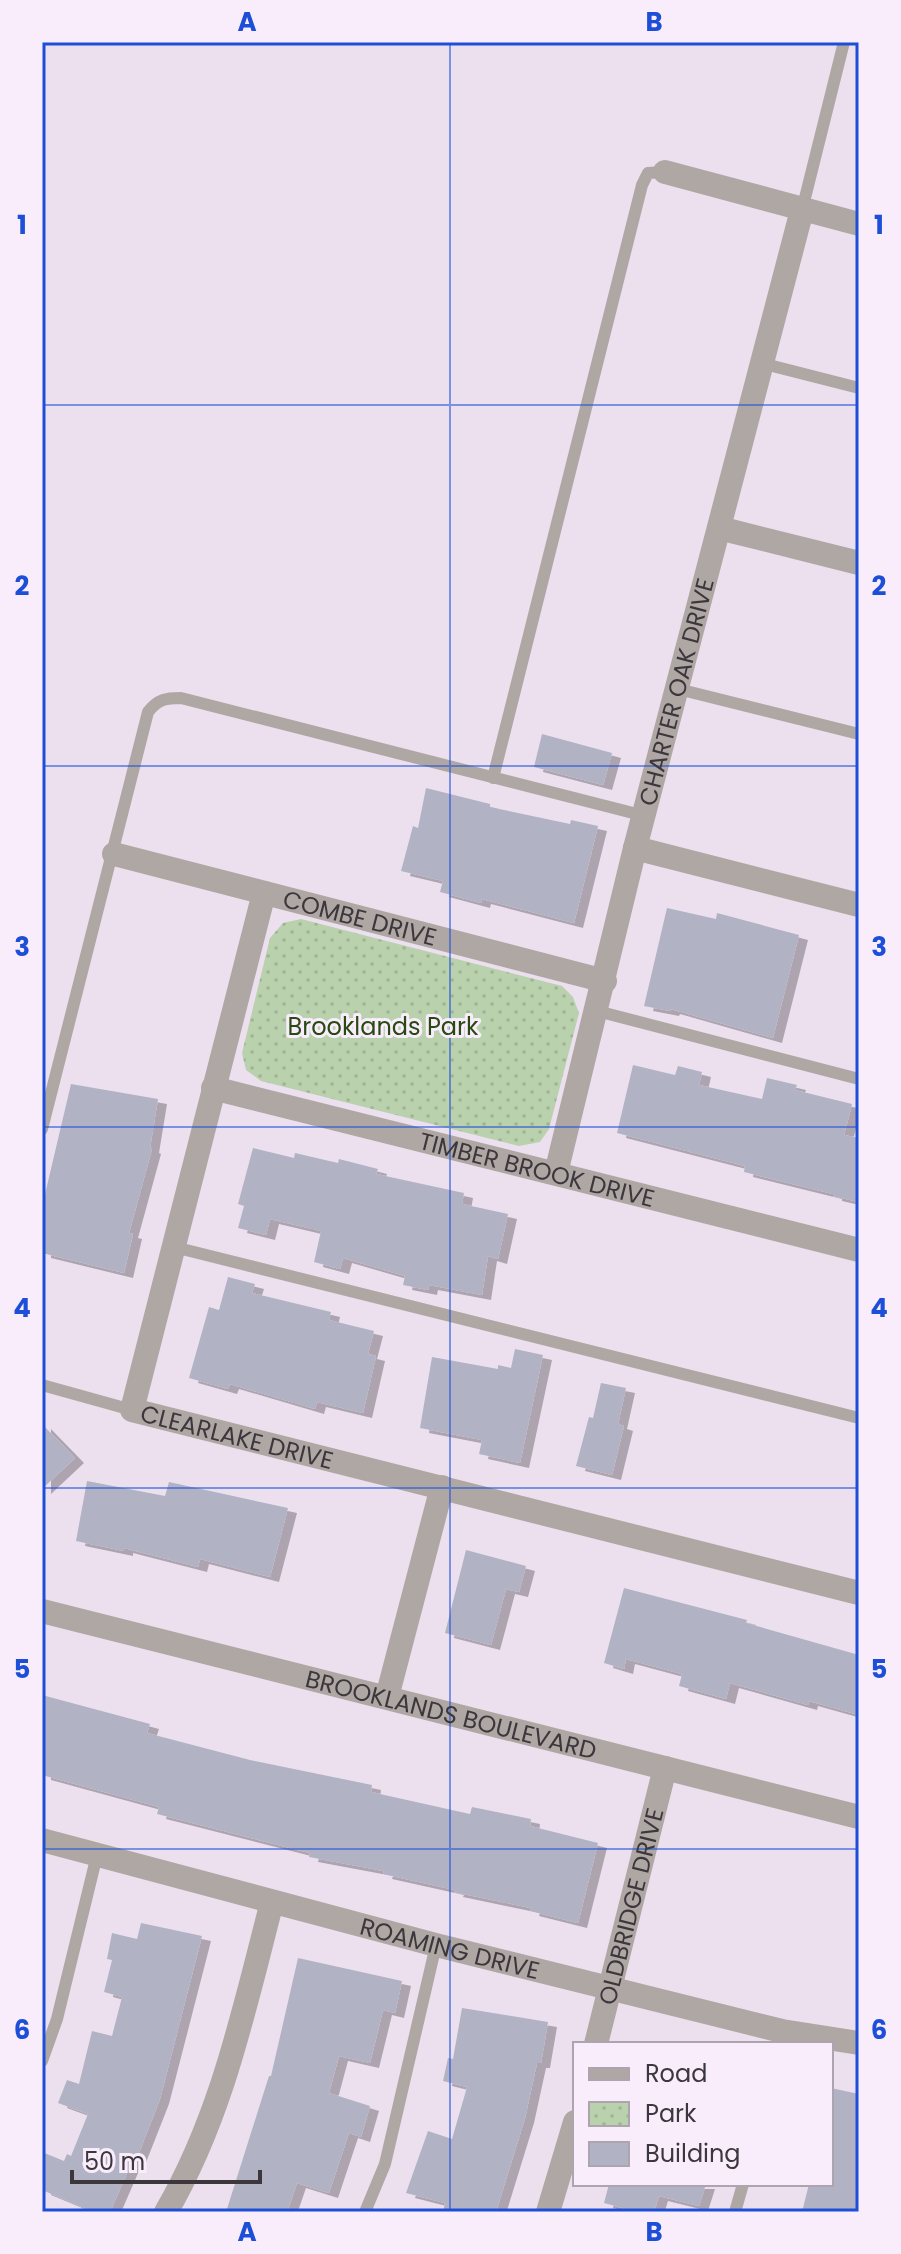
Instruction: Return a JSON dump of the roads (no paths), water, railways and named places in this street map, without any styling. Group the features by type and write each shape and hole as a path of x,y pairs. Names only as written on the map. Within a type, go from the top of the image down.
{"street":[{"path":"665,172 859,224"},
{"name":"CHARTER OAK DRIVE","path":"556,1173 635,848 802,210"},
{"path":"719,528 859,563"},
{"path":"635,848 859,905"},
{"name":"COMBE DRIVE","path":"114,854 605,981"},
{"name":"CLEARLAKE DRIVE","path":"264,893 132,1410 859,1593"},
{"name":"TIMBER BROOK DRIVE","path":"213,1088 859,1250"},
{"path":"387,1697 442,1487"},
{"name":"BROOKLANDS BOULEVARD","path":"42,1611 859,1817"},
{"name":"OLDBRIDGE DRIVE","path":"597,2042 665,1768"},
{"name":"ROAMING DRIVE","path":"42,1840 436,1945 611,1988 780,2038 859,2043"},
{"path":"166,2212 185,2181 223,2088 272,1902"},
{"path":"548,2212 573,2129"}],"lane":[{"path":"802,210 844,42"},
{"path":"493,778 642,185 648,173 665,172"},
{"path":"761,363 859,388"},
{"path":"678,689 859,734"},
{"path":"42,1129 148,712 165,698 181,698 645,816"},
{"path":"597,1011 859,1079"},
{"path":"174,1247 859,1418"},
{"path":"42,1385 132,1410"},
{"path":"42,2061 57,2019 97,1855"},
{"path":"365,2212 385,2164 436,1945"},
{"path":"735,2212 742,2186"}],"park label":[{"name":"Brooklands Park","path":"383,1026"}]}
